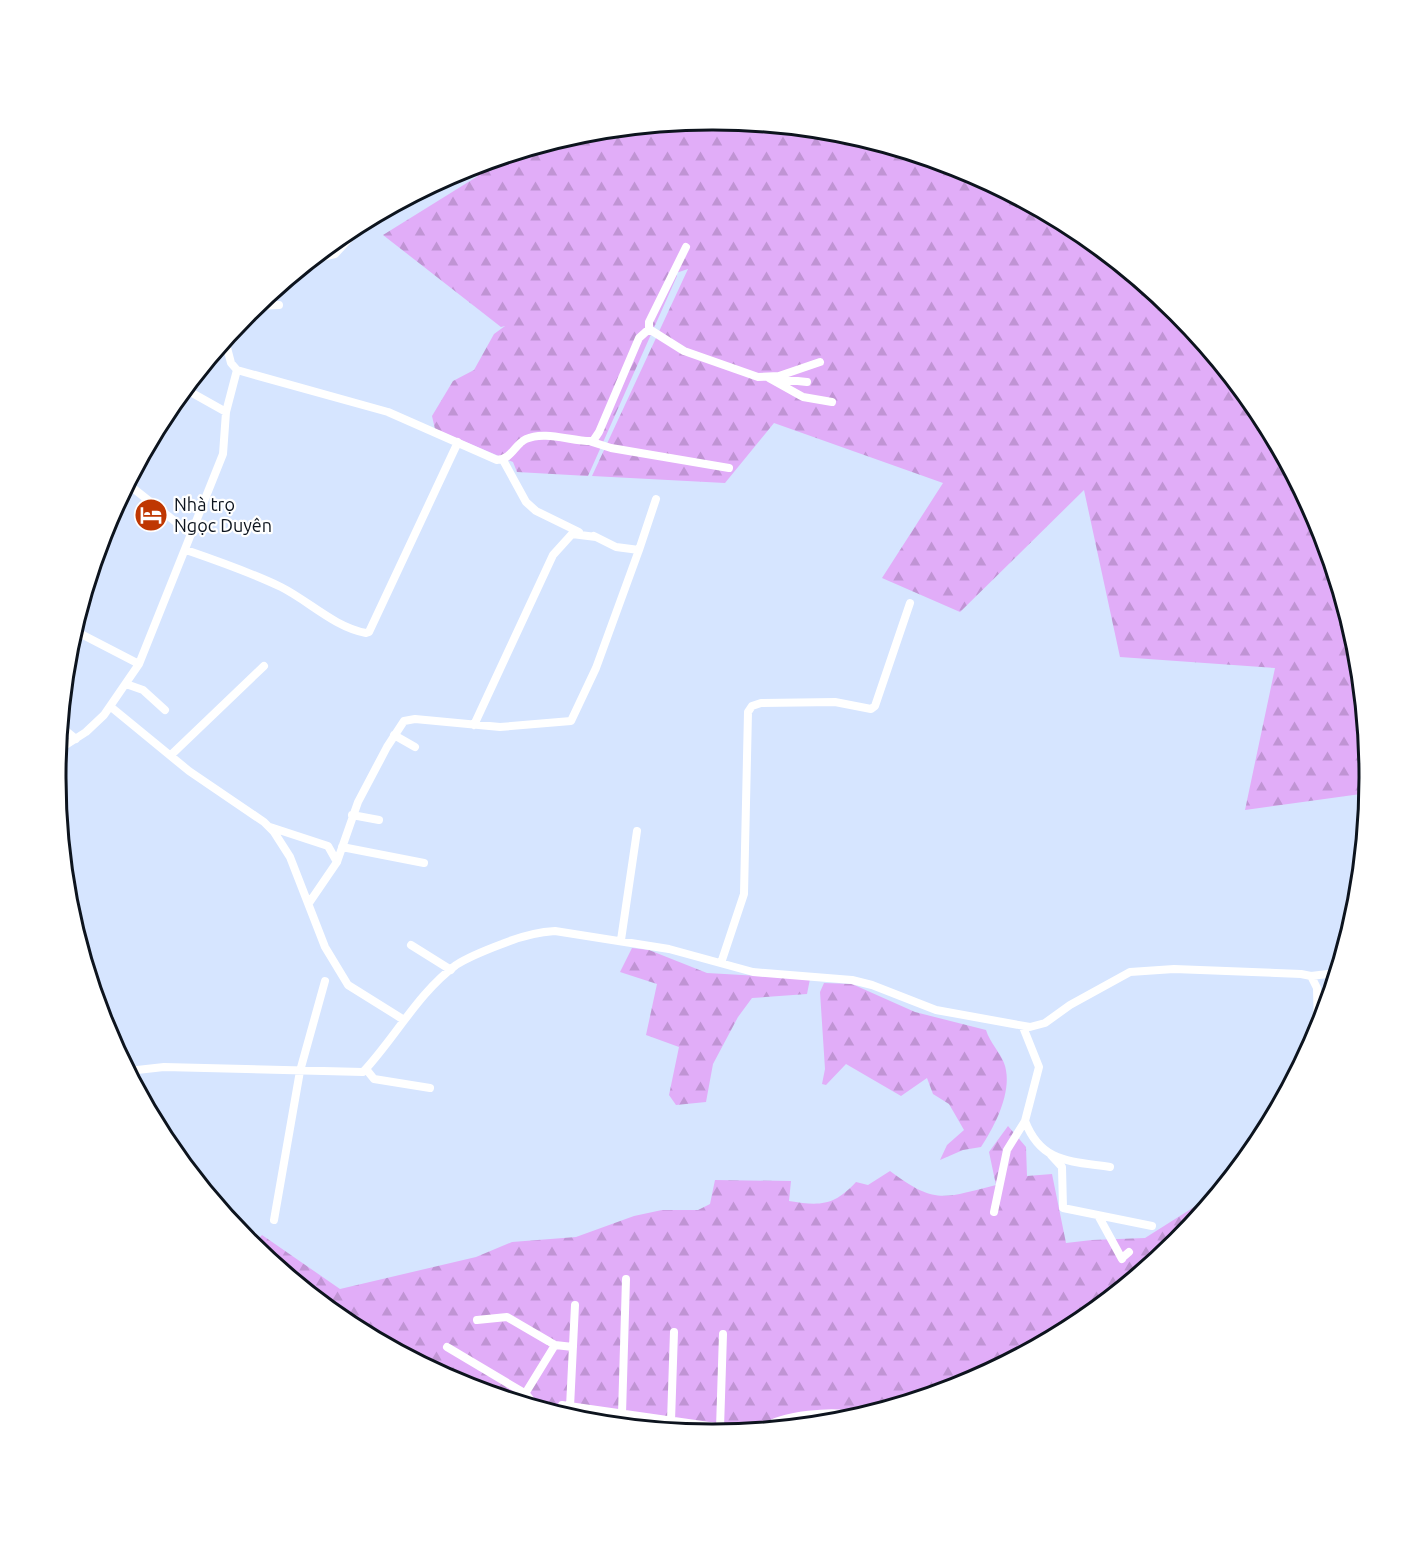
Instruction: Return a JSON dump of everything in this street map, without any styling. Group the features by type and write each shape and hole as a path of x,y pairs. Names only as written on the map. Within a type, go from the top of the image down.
{"street":[{"path":"589,441 593,441 599,432 639,338 649,329 649,322 686,247"},
{"path":"271,305 279,305"},
{"path":"649,329 692,354 746,374 807,382"},
{"path":"227,349 231,363 237,370 388,412 497,460 503,460 526,439 536,437 589,441 611,448 729,468"},
{"path":"769,378 820,362"},
{"path":"67,745 111,707 139,664 223,454 226,412 237,370"},
{"path":"769,378 803,397 832,402"},
{"path":"193,393 226,412"},
{"path":"186,550 264,580 319,611 366,633 369,632 458,442"},
{"path":"503,460 526,502 536,511 576,531 597,537 616,547 639,550"},
{"path":"134,490 190,534"},
{"path":"309,903 338,862 352,815 394,735 404,721 512,727 571,721 596,668 656,499"},
{"path":"474,724 554,555 572,534 597,537"},
{"path":"721,963 744,894 748,712 752,706 761,703 835,702 870,709 875,706 910,603"},
{"path":"82,635 139,664"},
{"path":"171,755 264,666"},
{"path":"126,684 143,690 165,710"},
{"path":"111,707 189,771 268,826 283,844 325,947 351,988 404,1020"},
{"path":"67,732 76,739"},
{"path":"394,735 415,747"},
{"path":"352,815 379,820"},
{"path":"268,826 328,846 338,862"},
{"path":"621,940 637,831"},
{"path":"342,847 424,863"},
{"path":"137,1070 164,1066 353,1074 366,1069 404,1020 451,970 480,952 542,932 621,940 669,949 753,972 852,980 872,984 936,1010 1023,1027 1039,1027 1078,1000 1130,972 1174,969 1311,976 1328,974"},
{"path":"411,945 451,970"},
{"path":"1311,976 1317,988 1317,1005"},
{"path":"274,1220 300,1071 325,981"},
{"path":"994,1212 1007,1150 1025,1121 1039,1067 1023,1027"},
{"path":"366,1069 374,1079 430,1088"},
{"path":"1025,1121 1031,1136 1043,1151 1051,1155 1110,1167"},
{"path":"1051,1155 1062,1167 1063,1208 1152,1226"},
{"path":"1099,1217 1122,1259 1129,1252"},
{"path":"622,1414 626,1279"},
{"path":"570,1407 574,1305"},
{"path":"477,1320 507,1317 555,1345 573,1347"},
{"path":"671,1421 674,1332"},
{"path":"720,1424 723,1334"},
{"path":"447,1347 526,1394 555,1345"},
{"path":"562,1405 682,1423"},
{"path":"794,1418 816,1415"}],"green space":[{"path":"712,130 797,136 839,143 920,165 998,197 1072,239 1139,291 1199,351 1250,418 1292,491 1325,569 1347,651 1358,735 1359,794 1245,810 1275,668 1120,657 1084,490 960,612 882,578 943,483 774,423 725,483 592,476 688,269 676,273 677,276 588,476 517,472 513,462 435,429 432,416 453,381 474,370 494,334 505,326 501,327 383,235 478,176 545,153 628,136"},
{"path":"632,948 649,950 707,973 810,979 807,994 752,998 738,1017 713,1064 706,1102 676,1105 669,1095 679,1047 646,1035 657,984 620,972"},
{"path":"824,983 852,984 915,1012 986,1030 1004,1063 1007,1084 1002,1107 981,1147 963,1150 940,1160 947,1145 964,1130 949,1104 933,1094 927,1078 901,1096 846,1064 826,1085 822,1084 825,1069 820,992"},
{"path":"1008,1126 1026,1147 1027,1176 1052,1174 1066,1243 1145,1238 1197,1205 1139,1263 1072,1315 1036,1337 998,1357 920,1389 839,1411 797,1418 712,1424 628,1418 586,1411 505,1389 427,1357 353,1315 286,1263 259,1238 262,1235 340,1289 476,1257 512,1242 576,1237 634,1216 662,1210 698,1210 710,1204 715,1180 791,1181 789,1201 809,1204 833,1200 856,1182 868,1185 890,1171 905,1182 930,1194 940,1196 964,1193 996,1185 989,1152"}],"place":[{"name":"Nhà trọ Ngọc Duyên","path":"151,515"}]}
